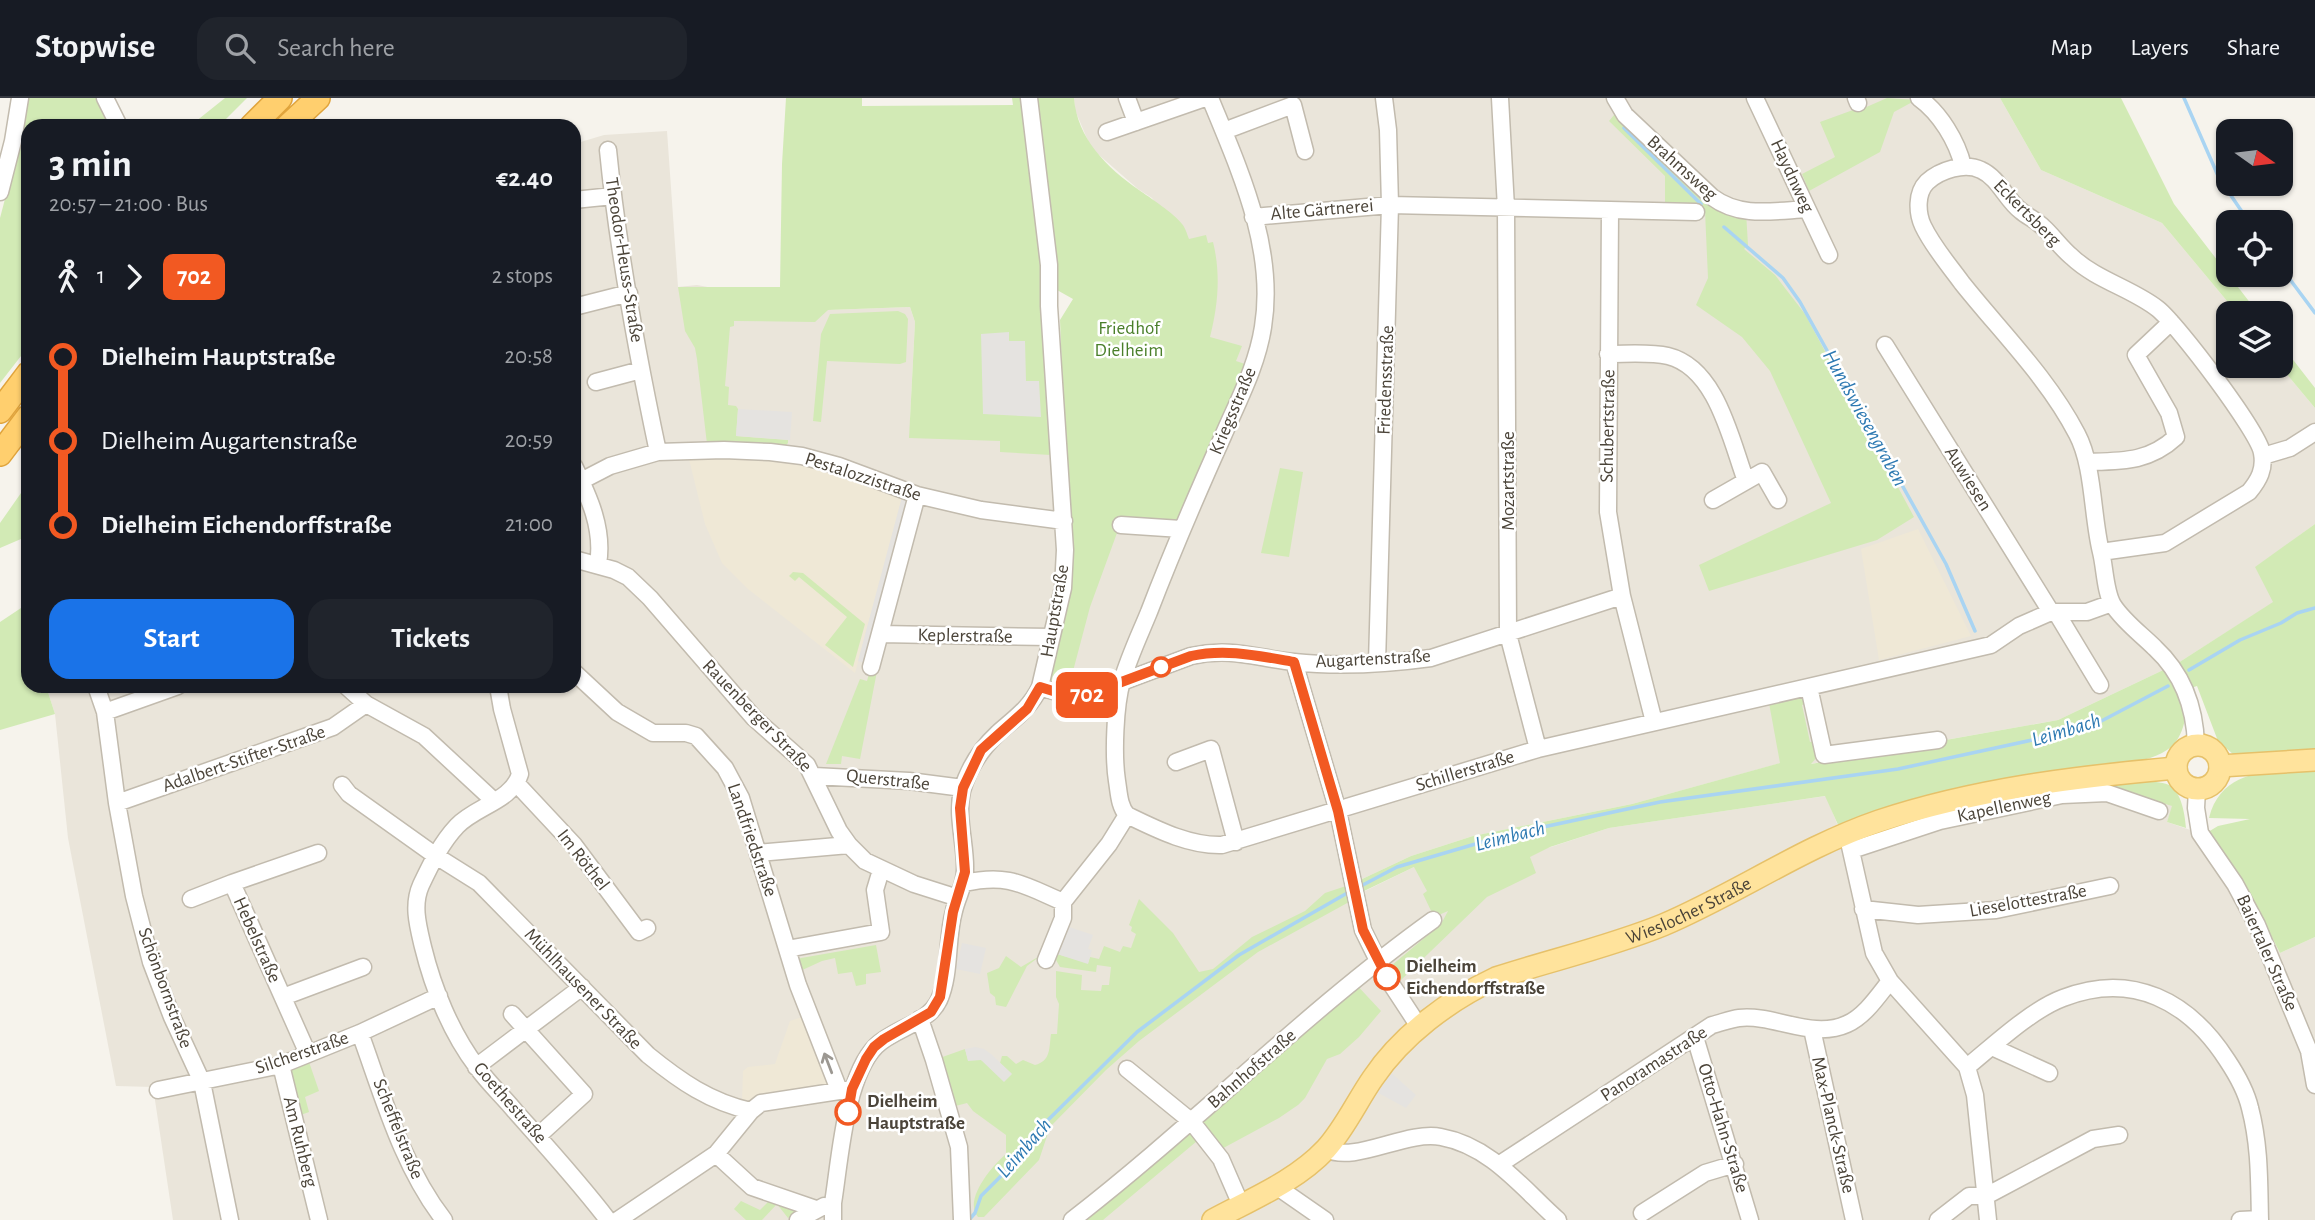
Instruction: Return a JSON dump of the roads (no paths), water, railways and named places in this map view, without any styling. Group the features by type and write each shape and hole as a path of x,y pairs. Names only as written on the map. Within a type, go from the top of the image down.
{"highway":[{"path":"258,119 279,98"},
{"path":"296,119 318,98"},
{"path":"0,411 21,383"},
{"path":"0,454 21,426"}],"main road":[{"path":"2196,745 2209,748 2215,753 2220,766 2216,780 2197,789 2181,780 2176,768 2180,755 2196,745"},
{"path":"2220,766 2315,760"},
{"name":"Wieslocher Straße","path":"1213,1220 1311,1164 1335,1138 1374,1076 1398,1048 1457,998 1496,978 1662,925 1936,804 1993,790 2049,781 2176,768"}],"street":[{"path":"0,192 20,98"},
{"path":"106,98 116,119"},
{"name":"Hauptstraße","path":"833,1220 845,1090 874,1047 931,1012 940,997 953,912 964,883 960,808 963,788 981,750 1027,709 1040,687 1063,588 1064,521 1049,306 1049,265 1029,98"},
{"path":"1127,98 1136,122"},
{"path":"1107,132 1205,98"},
{"name":"Kriegsstraße","path":"1122,682 1181,529 1258,353 1264,325 1263,261 1253,217 1239,169 1210,98"},
{"name":"Friedensstraße","path":"1377,663 1390,205 1388,130 1384,98"},
{"name":"Mozartstraße","path":"1500,98 1506,208 1508,634 1538,749"},
{"name":"Brahmsweg","path":"1615,98 1625,115 1712,197 1728,208 1746,212 1807,209"},
{"name":"Haydnweg","path":"1755,98 1829,255"},
{"path":"1919,98 1936,113 1961,156 1963,166 1949,170 1927,183 1918,201 1922,225 1974,298 2043,380 2079,437 2087,462 2095,527 2112,603 2132,627 2157,650 2183,683 2194,717 2196,745"},
{"path":"1224,131 1293,104 1305,151"},
{"path":"0,132 10,149"},
{"name":"Theodor-Heuss-Straße","path":"608,150 612,196 628,293 658,452"},
{"name":"Eckertsberg","path":"1963,166 1982,170 1993,178 2021,211 2043,227 2073,259 2156,308 2171,322 2250,429 2260,444 2263,456"},
{"path":"581,199 612,196"},
{"path":"1390,205 1696,212"},
{"name":"Alte Gärtnerei","path":"1253,217 1390,205"},
{"name":"Schubertstraße","path":"1610,211 1608,512 1622,596 1654,722"},
{"path":"581,305 628,293"},
{"path":"2087,462 2140,459 2163,449 2176,437 2169,413 2136,355 2171,322"},
{"name":"Auwiesen","path":"1885,345 2100,685"},
{"path":"1608,354 1666,356 1695,370 1718,405 1746,481"},
{"name":"Theodor-Heuss-Straße","path":"596,382 641,370"},
{"path":"2101,552 2152,546 2180,536 2249,492 2259,480 2263,456 2290,448 2315,432"},
{"name":"Pestalozzistraße","path":"581,473 658,452 724,450 802,456 839,466 917,495 981,510 1064,521"},
{"path":"1713,500 1762,472 1778,500"},
{"path":"581,482 599,533 598,564"},
{"path":"871,667 917,495"},
{"path":"1121,525 1181,529"},
{"name":"Rauenberger Straße","path":"581,560 598,564 628,578 650,598 754,718 807,765 839,831 865,861 881,870 958,898"},
{"name":"Augartenstraße","path":"1040,687 1066,695 1084,696 1191,656 1210,652 1229,651 1294,662 1377,663 1431,658 1622,596"},
{"name":"Schillerstraße","path":"1127,815 1201,844 1222,845 1236,842 1538,749 1991,645 2019,626 2054,612 2087,612 2112,603"},
{"name":"Keplerstraße","path":"880,634 1051,637"},
{"path":"1294,662 1338,811 1365,937 1377,961 1420,1028"},
{"name":"Landfriedstraße","path":"581,679 611,709 648,731 659,735 686,733 700,739 735,783 787,949 818,1036 845,1090"},
{"path":"1046,960 1063,918 1063,902 1109,844 1127,815 1120,804 1115,759 1122,682"},
{"path":"1809,687 1824,755 1938,740"},
{"name":"Schönbornstraße","path":"98,693 104,712 134,896 151,962 172,1017 202,1082 230,1220"},
{"path":"104,712 158,693"},
{"path":"354,693 366,704 424,736 493,800"},
{"path":"499,693 520,774 517,784"},
{"name":"Adalbert-Stifter-Straße","path":"117,803 333,727 366,704"},
{"path":"1176,762 1211,750 1236,842"},
{"name":"Querstraße","path":"814,776 839,775 963,788"},
{"name":"Goethestraße","path":"517,784 512,791 475,811 458,825 436,856 419,888 415,918 439,996 476,1067 581,1184 608,1220"},
{"name":"Im Röthel","path":"517,784 574,845 639,932 647,928"},
{"name":"Mühlhausener Straße","path":"342,785 349,794 479,883 648,1055 678,1079 703,1095 751,1111"},
{"name":"Baiertaler Straße","path":"2197,789 2196,808 2200,833 2235,884 2258,925 2309,1051 2315,1085"},
{"name":"Kapellenweg","path":"1849,842 2062,794 2107,793 2159,811"},
{"path":"1849,842 1874,953 1890,981 1967,1066 1975,1095 1988,1220"},
{"path":"758,853 849,845"},
{"name":"Hebelstraße","path":"191,899 318,853"},
{"path":"787,949 881,932 875,890 881,870"},
{"path":"964,883 988,877 1009,880 1063,902"},
{"name":"Hebelstraße","path":"232,883 308,1054"},
{"name":"Lieselottestraße","path":"1863,909 1918,915 1982,911 2110,886"},
{"name":"Bahnhofstraße","path":"1072,1220 1192,1122 1377,961 1433,920"},
{"name":"Hebelstraße","path":"283,997 363,967"},
{"name":"Panoramastraße","path":"1500,1164 1712,1025 1739,1018 1763,1019 1812,1029 1830,1029 1849,1023 1869,1007 1890,981"},
{"path":"476,1067 582,987"},
{"path":"1967,1066 2041,1009 2060,999 2089,990 2117,988 2140,992 2178,1007 2217,1044 2243,1088 2250,1106 2258,1150 2260,1219 2240,1220"},
{"name":"Silcherstraße","path":"158,1090 281,1065 439,996"},
{"path":"512,1014 584,1094 538,1136"},
{"path":"920,1019 958,1147 961,1219"},
{"name":"Max-Planck-Straße","path":"1812,1029 1854,1220"},
{"name":"Scheffelstraße","path":"360,1032 412,1168 427,1198 444,1220"},
{"name":"Otto-Hahn-Straße","path":"1695,1037 1750,1220"},
{"path":"1992,1047 2049,1073"},
{"name":"Am Ruhberg","path":"281,1065 319,1220"},
{"path":"1127,1069 1192,1122 1221,1159 1241,1205"},
{"path":"618,1220 716,1154 751,1111 761,1103 845,1090"},
{"path":"1326,1149 1344,1154 1423,1135 1443,1137 1477,1150 1500,1164 1559,1220"},
{"path":"1938,1220 1969,1196 1986,1196 2093,1139 2119,1135"},
{"path":"716,1154 752,1187 816,1209"},
{"path":"1642,1213 1705,1173 1735,1164"},
{"path":"1276,1186 1325,1220"},
{"path":"798,1220 833,1203"}],"waterway":[{"path":"2184,98 2219,178 2241,210"},
{"name":"Hundswiesengraben","path":"1624,128 1701,204"},
{"name":"Hundswiesengraben","path":"1724,227 1783,278 1800,302 1946,564 1975,631"},
{"path":"2293,283 2315,313"},
{"name":"Leimbach","path":"2189,670 2240,640 2281,623 2297,613 2315,608"},
{"name":"Leimbach","path":"1359,887 1397,867 1506,835 1660,802 1898,769 2088,728 2168,686"},
{"name":"Leimbach","path":"969,1220 975,1213 981,1196 1034,1143 1048,1120 1137,1032 1239,955 1349,892"}],"place":[{"name":"Dielheim Eichendorffstraße","path":"1387,977"},
{"name":"Dielheim Hauptstraße","path":"848,1112"}],"park label":[{"name":"Friedhof Dielheim","path":"1129,339"}]}
